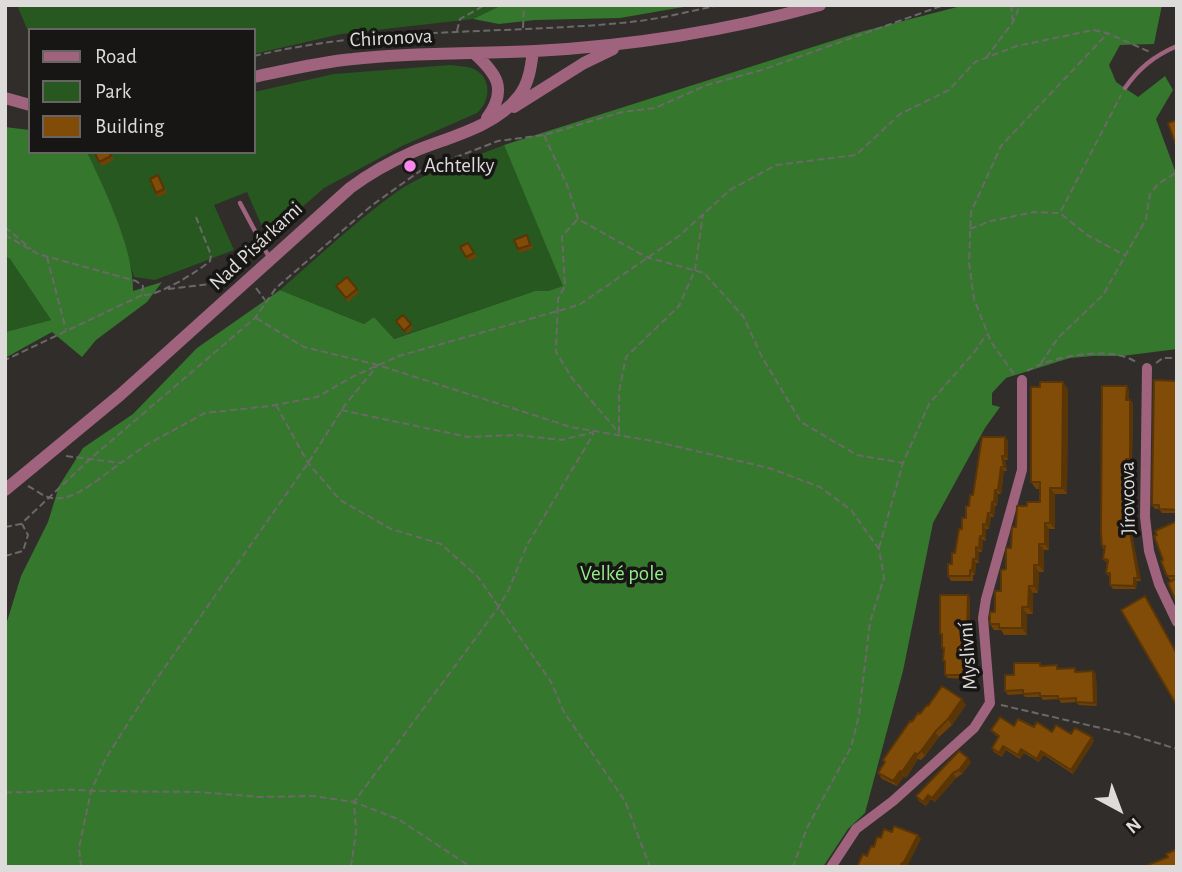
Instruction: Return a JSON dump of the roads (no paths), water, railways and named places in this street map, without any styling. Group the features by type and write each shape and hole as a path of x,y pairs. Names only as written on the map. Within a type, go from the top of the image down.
{"street":[{"path":"483,123 537,94 593,58 626,44 715,30 820,5"},
{"name":"Chironova","path":"256,78 354,58 533,51 626,44"},
{"name":"Nad Pisárkami","path":"6,489 120,395 271,260 327,206 363,179 407,155 483,123 510,105 527,81 533,51"},
{"path":"474,53 493,72 499,87 496,103 483,123"},
{"path":"5,97 28,104"},
{"name":"Jírovcova","path":"1147,368 1145,517 1149,551 1159,584 1177,622"},
{"name":"Myslivní","path":"831,867 856,829 894,801 974,728 990,703 983,618 1022,470 1024,376"}],"lane":[{"path":"1125,88 1137,71 1157,54 1177,46"},
{"path":"240,203 271,260"}],"place":[{"name":"Achtelky","path":"410,166"}],"park label":[{"name":"Velké pole","path":"622,574"}]}
